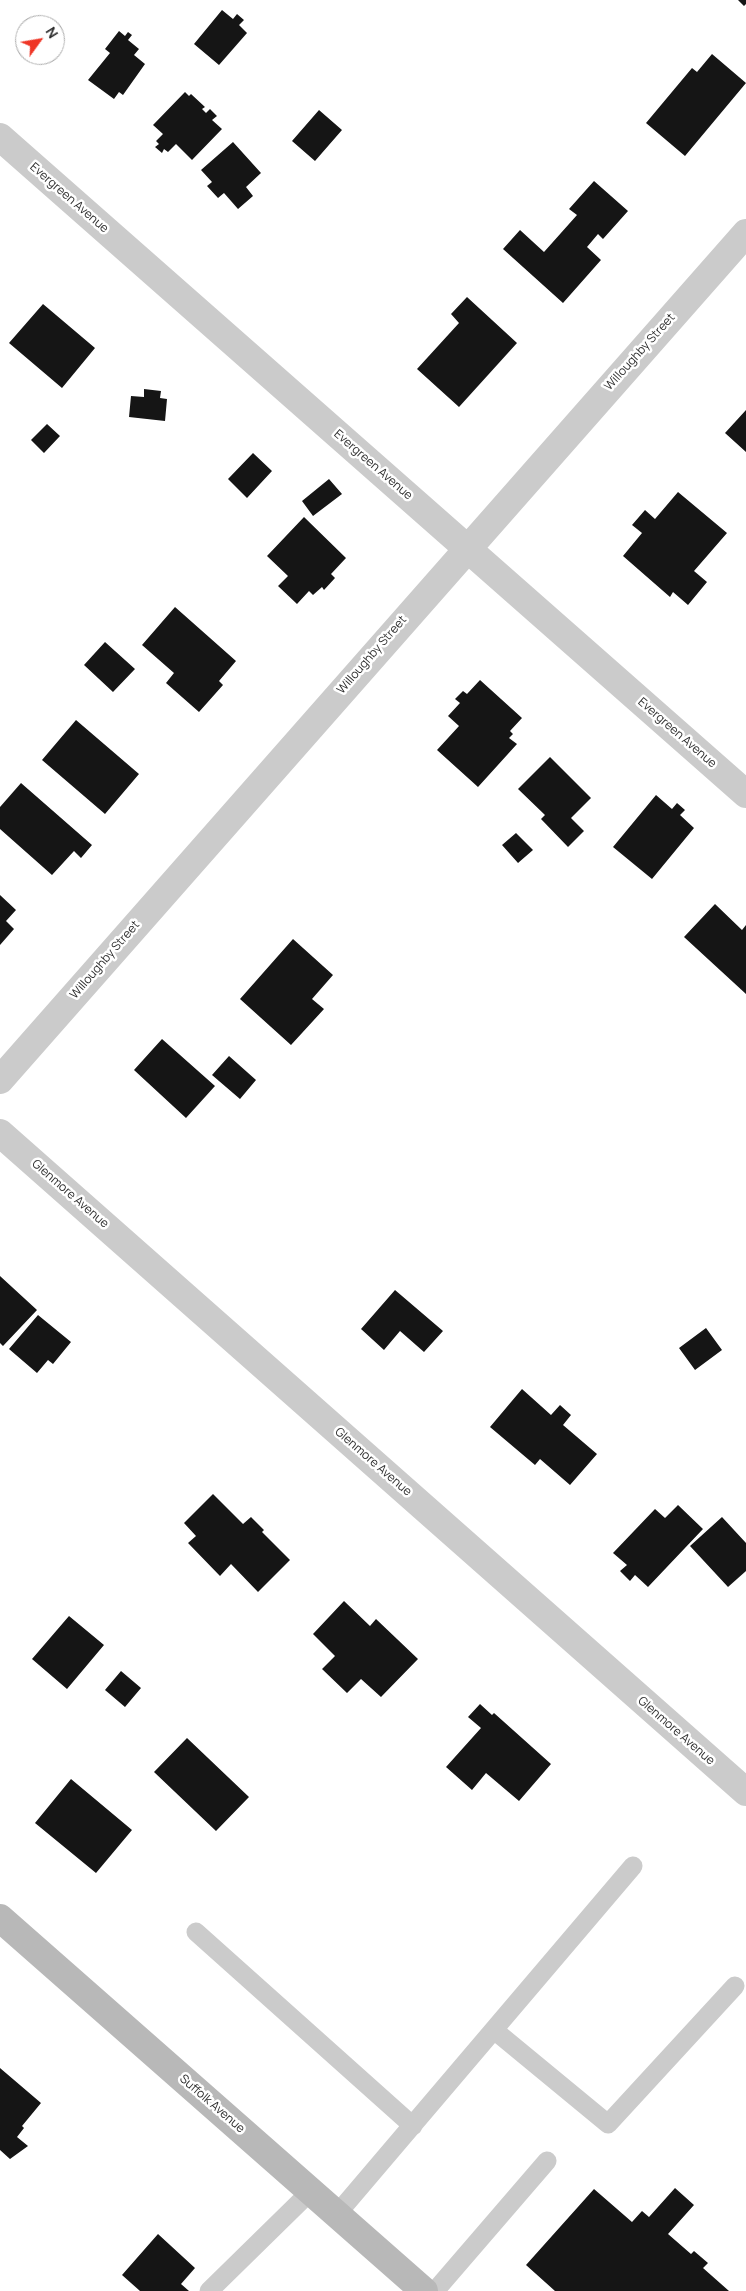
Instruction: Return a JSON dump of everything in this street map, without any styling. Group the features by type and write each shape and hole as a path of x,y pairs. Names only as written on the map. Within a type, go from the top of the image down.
{"main road":[{"name":"Suffolk Avenue","path":"0,1918 424,2291"}],"street":[{"name":"Evergreen Avenue","path":"0,137 746,794"},
{"name":"Willoughby Street","path":"0,1080 466,548 746,233"},
{"name":"Glenmore Avenue","path":"0,1133 746,1792"}],"lane":[{"path":"337,2214 633,1866"},
{"path":"196,1932 413,2126"},
{"path":"494,2030 608,2124 736,1986"},
{"path":"435,2291 547,2162"},
{"path":"208,2291 311,2191"}],"building":[{"path":"738,0 746,0 746,4 744,6"},
{"path":"222,10 233,19 237,14 244,20 239,25 247,33 219,65 194,44"},
{"path":"119,31 125,36 128,32 132,35 128,40 139,49 134,55 145,64 123,95 119,92 114,99 88,80 110,53 105,49"},
{"path":"712,54 746,83 685,156 646,123 692,68 697,72"},
{"path":"185,92 189,96 191,94 205,107 202,109 206,113 210,109 217,116 212,120 222,129 192,160 176,144 168,152 164,149 162,153 155,147 159,144 156,141 163,134 153,125"},
{"path":"319,110 342,130 315,161 292,141"},
{"path":"233,142 261,173 246,187 253,196 238,209 224,193 218,198 207,186 212,182 201,170"},
{"path":"594,181 628,211 603,239 598,234 587,247 601,260 563,303 503,249 520,230 544,252 577,215 569,209"},
{"path":"467,297 517,343 459,407 417,369 459,323 451,314"},
{"path":"43,304 95,348 62,388 9,343"},
{"path":"144,389 161,391 160,398 167,399 165,421 129,417 131,396 144,397"},
{"path":"746,410 746,452 725,433"},
{"path":"47,424 60,436 44,453 31,440"},
{"path":"253,453 272,471 247,498 228,479"},
{"path":"329,479 342,494 313,516 302,501"},
{"path":"678,492 727,533 694,571 707,582 688,605 673,592 670,597 623,556 642,533 632,525 645,510 655,519"},
{"path":"304,517 346,558 331,574 335,578 324,590 322,587 313,595 309,591 297,604 278,586 288,576 267,556"},
{"path":"175,607 236,661 219,681 223,685 199,712 166,683 174,673 142,645"},
{"path":"105,642 135,669 113,692 84,665"},
{"path":"480,680 522,718 510,731 513,734 509,738 517,744 478,787 437,750 459,726 448,716 460,703 455,699 463,691 467,694"},
{"path":"76,720 139,774 105,814 42,760"},
{"path":"550,757 591,798 571,818 584,831 568,847 541,819 545,815 518,789"},
{"path":"21,783 92,845 81,858 74,851 52,875 0,829 0,807"},
{"path":"656,795 672,809 677,803 685,810 680,815 694,828 652,879 613,847"},
{"path":"516,833 533,850 518,863 502,845"},
{"path":"0,895 16,910 6,921 14,929 0,945"},
{"path":"715,904 742,930 746,925 746,994 684,937"},
{"path":"293,939 333,975 312,999 324,1009 291,1045 240,999"},
{"path":"162,1039 215,1086 186,1118 134,1070"},
{"path":"229,1056 256,1080 240,1099 212,1075"},
{"path":"0,1276 37,1310 3,1346 0,1343"},
{"path":"395,1290 443,1331 424,1352 400,1331 384,1350 361,1329"},
{"path":"38,1315 71,1342 53,1364 48,1360 37,1373 9,1349"},
{"path":"706,1328 722,1350 695,1370 679,1348"},
{"path":"522,1389 551,1415 560,1405 571,1415 563,1425 597,1454 570,1485 540,1459 535,1465 490,1427"},
{"path":"213,1494 243,1524 251,1517 264,1530 262,1532 290,1560 258,1592 231,1564 220,1576 188,1543 196,1536 184,1523"},
{"path":"678,1505 703,1529 648,1587 635,1575 630,1581 620,1571 627,1565 613,1553 655,1509 665,1518"},
{"path":"722,1517 746,1543 746,1571 728,1587 690,1546"},
{"path":"344,1601 370,1626 376,1619 418,1659 381,1697 361,1679 347,1693 322,1669 335,1656 313,1634"},
{"path":"69,1616 104,1645 67,1689 32,1659"},
{"path":"121,1671 141,1688 125,1707 105,1690"},
{"path":"480,1704 492,1715 494,1713 551,1764 519,1801 486,1773 472,1790 446,1767 481,1728 468,1717"},
{"path":"187,1738 249,1797 216,1831 154,1772"},
{"path":"71,1779 132,1830 96,1873 35,1823"},
{"path":"0,2068 41,2103 22,2126 24,2128 17,2137 28,2146 10,2159 0,2150"},
{"path":"675,2188 694,2205 668,2234 691,2254 694,2251 708,2263 703,2268 729,2291 555,2291 526,2265 594,2189 632,2222 642,2211 649,2217"},
{"path":"158,2234 195,2268 181,2284 189,2291 140,2291 122,2275"}]}
